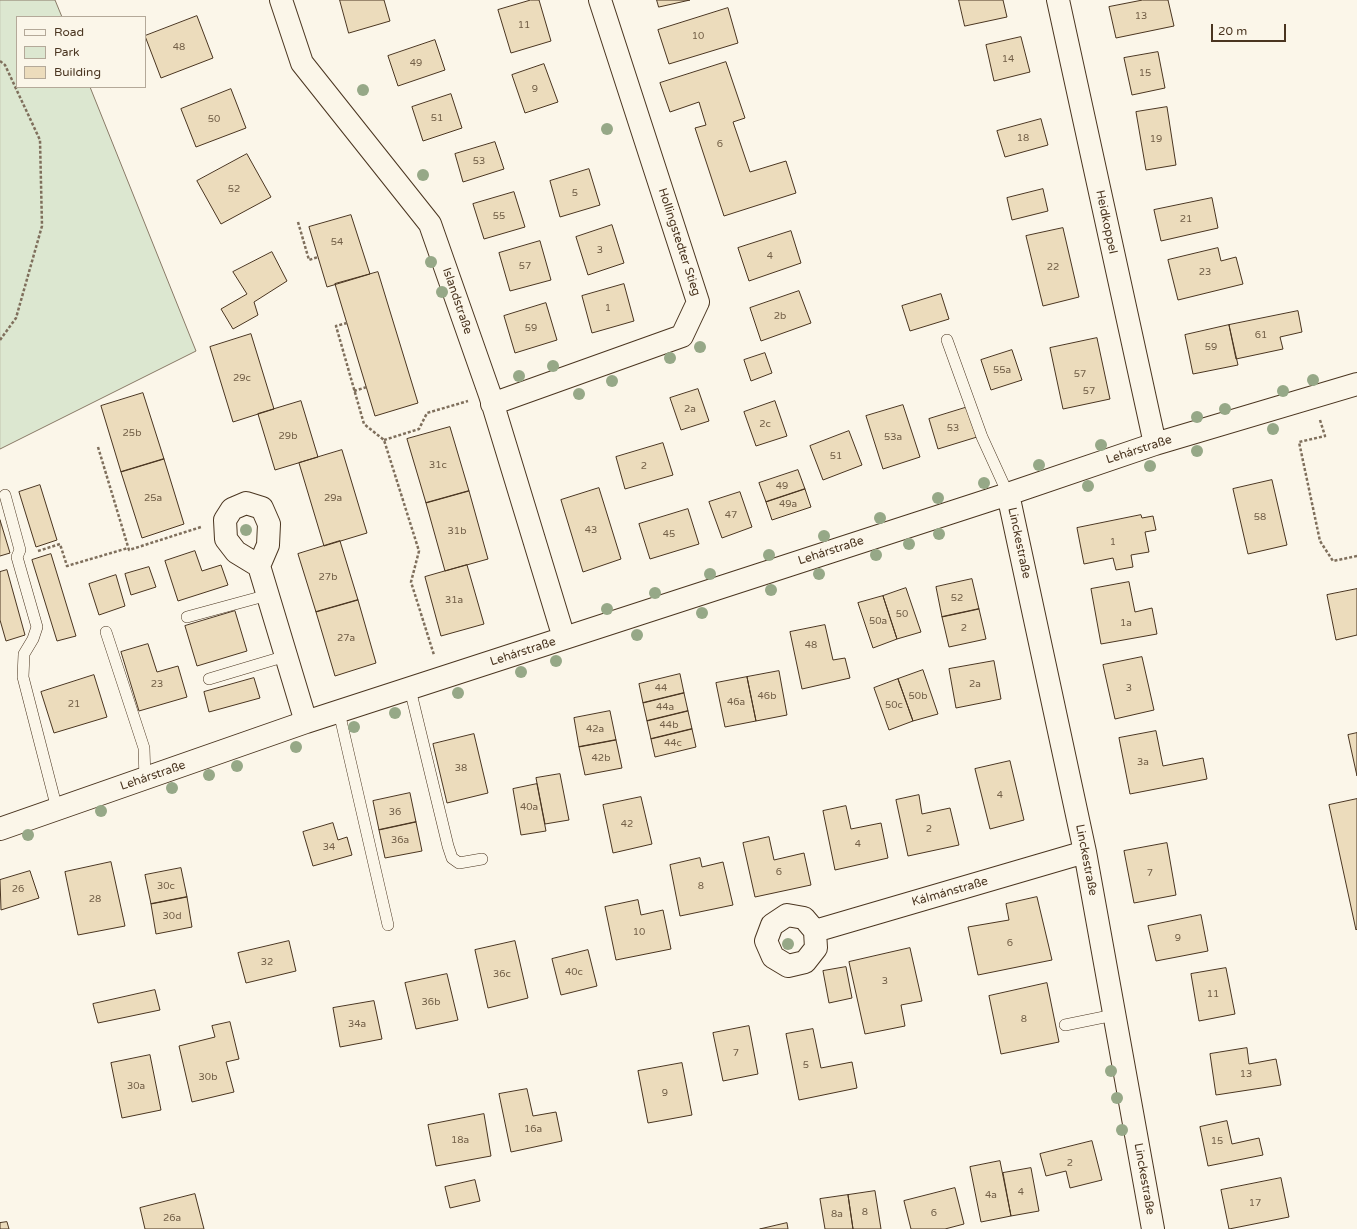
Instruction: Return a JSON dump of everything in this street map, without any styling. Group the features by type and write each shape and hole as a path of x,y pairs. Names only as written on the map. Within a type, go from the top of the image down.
{"street":[{"name":"Islandstraße","path":"281,0 302,63 430,224 491,399 564,638"},
{"name":"Hollingstedter Stieg","path":"491,399 682,336 698,302 600,0"},
{"name":"Heidkoppel","path":"1058,0 1155,444"},
{"name":"Lehárstraße","path":"0,829 306,722 1008,494 1155,444 1357,384"},
{"name":"Linckestraße","path":"1008,494 1085,852 1153,1229"},
{"path":"259,566 236,552 226,539 225,520 232,509 246,503 262,508 269,524 268,545 259,566 306,722"},
{"name":"Kálmánstraße","path":"815,931 1085,852"}],"lane":[{"path":"947,340 982,437 1008,494"},
{"path":"5,495 20,550 17,557 37,627 33,639 24,654 23,677 57,809"},
{"path":"187,616 268,595"},
{"path":"106,632 144,748 145,779"},
{"path":"209,679 286,656"},
{"path":"410,689 452,858 459,863 482,859"},
{"path":"339,712 388,925"},
{"path":"1065,1025 1114,1015"}],"path":[{"path":"0,61 5,65 40,140 42,226 16,318 0,340"},
{"path":"298,222 309,260 318,257"},
{"path":"347,323 336,326 364,424 384,440 419,551 411,582 441,679"},
{"path":"354,391 367,387"},
{"path":"1314,397 1325,436 1299,442 1320,541 1333,561 1357,556"},
{"path":"384,440 419,429 427,413 491,399"},
{"path":"98,447 128,548"},
{"path":"17,557 60,544 67,566 128,548 129,550 225,520"}],"green space":[{"path":"0,0 55,0 62,16 16,16 16,88 90,88 196,351 0,449"}],"building":[{"path":"340,0 384,0 390,21 349,33"},
{"path":"531,0 539,0 551,41 511,53 498,10"},
{"path":"657,0 690,0 659,7"},
{"path":"959,0 1003,0 1007,17 965,26"},
{"path":"1143,0 1168,0 1174,26 1116,38 1109,7"},
{"path":"728,8 738,43 669,64 658,30"},
{"path":"197,16 213,58 161,78 146,36"},
{"path":"1021,37 1030,72 994,81 986,45"},
{"path":"435,40 445,70 398,86 388,56"},
{"path":"1158,52 1165,88 1132,95 1124,58"},
{"path":"726,62 745,118 733,122 750,172 786,161 796,193 724,216 695,128 706,125 699,102 670,112 660,83"},
{"path":"544,64 558,102 525,113 512,75"},
{"path":"231,89 246,128 196,147 181,109"},
{"path":"451,94 462,128 423,141 412,107"},
{"path":"1167,107 1176,165 1146,170 1136,112"},
{"path":"1041,119 1048,145 1005,157 997,131"},
{"path":"495,142 504,169 463,182 455,154"},
{"path":"247,154 271,197 221,224 197,181"},
{"path":"589,169 600,205 560,217 550,181"},
{"path":"1043,189 1048,211 1012,220 1007,198"},
{"path":"514,192 525,227 484,239 473,204"},
{"path":"1212,198 1218,228 1161,241 1154,210"},
{"path":"351,215 370,274 327,287 309,227"},
{"path":"612,225 624,263 588,275 576,237"},
{"path":"1063,228 1079,297 1043,306 1026,236"},
{"path":"791,231 801,263 749,281 738,248"},
{"path":"540,241 551,280 510,291 499,253"},
{"path":"1218,248 1221,261 1236,257 1243,284 1178,300 1168,260"},
{"path":"272,252 287,281 254,302 258,315 233,329 221,309 247,294 233,272"},
{"path":"378,272 418,403 375,416 335,284"},
{"path":"624,284 634,321 592,333 582,296"},
{"path":"799,291 811,323 761,341 750,308"},
{"path":"941,294 949,319 910,331 902,306"},
{"path":"546,303 557,340 515,353 504,316"},
{"path":"1298,311 1302,332 1280,337 1283,349 1236,359 1229,325"},
{"path":"1229,325 1238,365 1193,374 1185,335"},
{"path":"251,334 274,409 233,422 210,347"},
{"path":"1097,338 1110,399 1063,409 1050,348"},
{"path":"1012,350 1022,380 991,390 981,360"},
{"path":"765,353 772,373 751,381 744,360"},
{"path":"698,389 709,421 681,430 670,398"},
{"path":"143,393 164,459 121,472 101,406"},
{"path":"301,401 318,457 275,470 258,414"},
{"path":"775,401 787,436 756,446 744,412"},
{"path":"903,405 920,457 883,469 866,416"},
{"path":"968,407 977,437 938,449 929,419"},
{"path":"450,427 469,491 426,503 407,439"},
{"path":"849,431 862,465 823,480 810,446"},
{"path":"663,443 673,475 625,489 616,457"},
{"path":"342,450 367,533 324,546 299,463"},
{"path":"164,459 184,524 142,538 121,472"},
{"path":"798,470 805,489 766,502 759,483"},
{"path":"1272,480 1287,545 1248,554 1233,489"},
{"path":"40,485 57,540 36,547 19,492"},
{"path":"599,488 621,559 583,572 561,500"},
{"path":"805,489 811,507 772,520 766,502"},
{"path":"469,491 488,559 445,571 426,503"},
{"path":"740,492 752,527 722,538 709,502"},
{"path":"688,509 699,544 650,559 639,524"},
{"path":"1141,515 1142,518 1153,516 1156,530 1145,532 1149,552 1131,555 1133,567 1116,570 1113,558 1084,564 1077,528"},
{"path":"0,520 10,553 0,556"},
{"path":"340,541 358,600 316,612 298,554"},
{"path":"195,551 202,571 221,565 228,585 178,601 165,561"},
{"path":"51,554 76,636 57,641 32,560"},
{"path":"467,565 484,624 441,636 425,577"},
{"path":"149,567 156,587 131,595 125,574"},
{"path":"7,570 25,635 6,641 0,620 0,572"},
{"path":"116,575 125,606 99,615 89,584"},
{"path":"972,579 979,609 942,617 936,587"},
{"path":"1129,582 1135,612 1152,608 1157,634 1101,644 1091,589"},
{"path":"906,588 921,632 897,639 883,596"},
{"path":"1357,589 1357,635 1336,640 1327,595"},
{"path":"883,596 897,639 873,648 858,603"},
{"path":"358,600 376,663 335,676 316,612"},
{"path":"979,609 986,639 949,647 942,617"},
{"path":"235,611 247,651 197,666 185,626"},
{"path":"825,625 833,660 845,658 850,678 802,689 790,632"},
{"path":"148,644 157,672 178,666 187,697 139,711 121,652"},
{"path":"1142,657 1154,710 1115,719 1103,665"},
{"path":"994,661 1001,699 956,708 949,669"},
{"path":"923,670 938,714 913,721 898,679"},
{"path":"779,671 787,715 756,721 747,677"},
{"path":"680,674 684,693 643,703 639,684"},
{"path":"94,675 107,717 54,733 41,692"},
{"path":"747,677 756,721 725,727 716,683"},
{"path":"254,678 260,698 209,712 204,692"},
{"path":"898,679 913,721 889,730 874,688"},
{"path":"684,693 688,711 647,721 643,703"},
{"path":"610,711 616,740 579,747 574,718"},
{"path":"688,711 692,729 651,739 647,721"},
{"path":"692,729 696,747 655,757 651,739"},
{"path":"1156,731 1163,766 1203,758 1207,779 1130,794 1119,738"},
{"path":"1357,733 1357,776 1348,735"},
{"path":"474,734 488,793 447,803 433,744"},
{"path":"616,740 622,768 585,775 579,747"},
{"path":"1010,761 1024,820 990,829 975,769"},
{"path":"560,774 569,820 545,824 536,778"},
{"path":"537,784 546,831 521,835 513,789"},
{"path":"410,793 416,822 379,830 373,801"},
{"path":"919,795 922,814 950,808 959,845 908,856 896,800"},
{"path":"641,797 652,844 613,853 603,805"},
{"path":"1357,799 1357,929 1356,930 1329,805"},
{"path":"846,806 851,829 881,823 888,858 835,870 823,811"},
{"path":"416,822 422,851 385,858 379,830"},
{"path":"333,823 338,840 347,837 352,855 313,866 303,832"},
{"path":"769,837 774,860 804,853 811,885 755,897 743,843"},
{"path":"1167,843 1176,895 1134,903 1124,851"},
{"path":"700,858 702,867 723,862 733,905 680,916 670,865"},
{"path":"111,862 125,926 78,935 65,872"},
{"path":"181,868 187,897 151,904 145,875"},
{"path":"30,871 39,898 1,910 0,880"},
{"path":"187,897 192,927 156,934 151,904"},
{"path":"1037,897 1052,960 978,975 968,927 1009,920 1006,904"},
{"path":"638,900 641,915 663,910 671,949 616,960 605,907"},
{"path":"1201,915 1208,951 1156,961 1148,926"},
{"path":"289,941 296,971 246,983 238,953"},
{"path":"515,941 528,998 488,1008 475,950"},
{"path":"910,948 922,1001 901,1005 905,1026 865,1034 849,962"},
{"path":"588,950 597,986 561,995 552,959"},
{"path":"846,967 852,998 829,1003 823,971"},
{"path":"1226,968 1235,1014 1199,1021 1191,974"},
{"path":"447,974 458,1020 416,1029 405,983"},
{"path":"1047,983 1059,1042 1001,1054 989,996"},
{"path":"155,990 160,1010 98,1023 93,1004"},
{"path":"374,1001 382,1039 340,1047 333,1008"},
{"path":"230,1022 239,1059 226,1062 234,1092 192,1102 179,1046 215,1037 212,1026"},
{"path":"749,1026 758,1074 723,1081 713,1033"},
{"path":"813,1029 821,1068 852,1062 857,1088 799,1100 786,1034"},
{"path":"1247,1048 1249,1064 1276,1059 1281,1085 1216,1095 1210,1054"},
{"path":"150,1055 161,1110 122,1118 111,1063"},
{"path":"682,1063 692,1115 648,1123 638,1071"},
{"path":"527,1089 533,1116 556,1112 562,1141 511,1152 499,1094"},
{"path":"484,1114 491,1156 436,1166 428,1125"},
{"path":"1227,1121 1232,1144 1259,1138 1263,1155 1208,1166 1200,1127"},
{"path":"1092,1141 1102,1180 1070,1188 1066,1171 1046,1176 1040,1154"},
{"path":"1000,1161 1011,1216 981,1222 970,1167"},
{"path":"1031,1168 1039,1211 1011,1216 1003,1173"},
{"path":"1281,1178 1289,1217 1229,1229 1221,1190"},
{"path":"475,1180 480,1201 450,1208 445,1187"},
{"path":"955,1188 964,1224 945,1229 911,1229 904,1201"},
{"path":"875,1191 881,1229 853,1229 848,1195"},
{"path":"195,1194 204,1229 145,1229 140,1208"},
{"path":"848,1195 853,1229 825,1229 820,1199"},
{"path":"7,1222 9,1229 0,1229 0,1223"},
{"path":"787,1223 788,1229 760,1229"}]}
